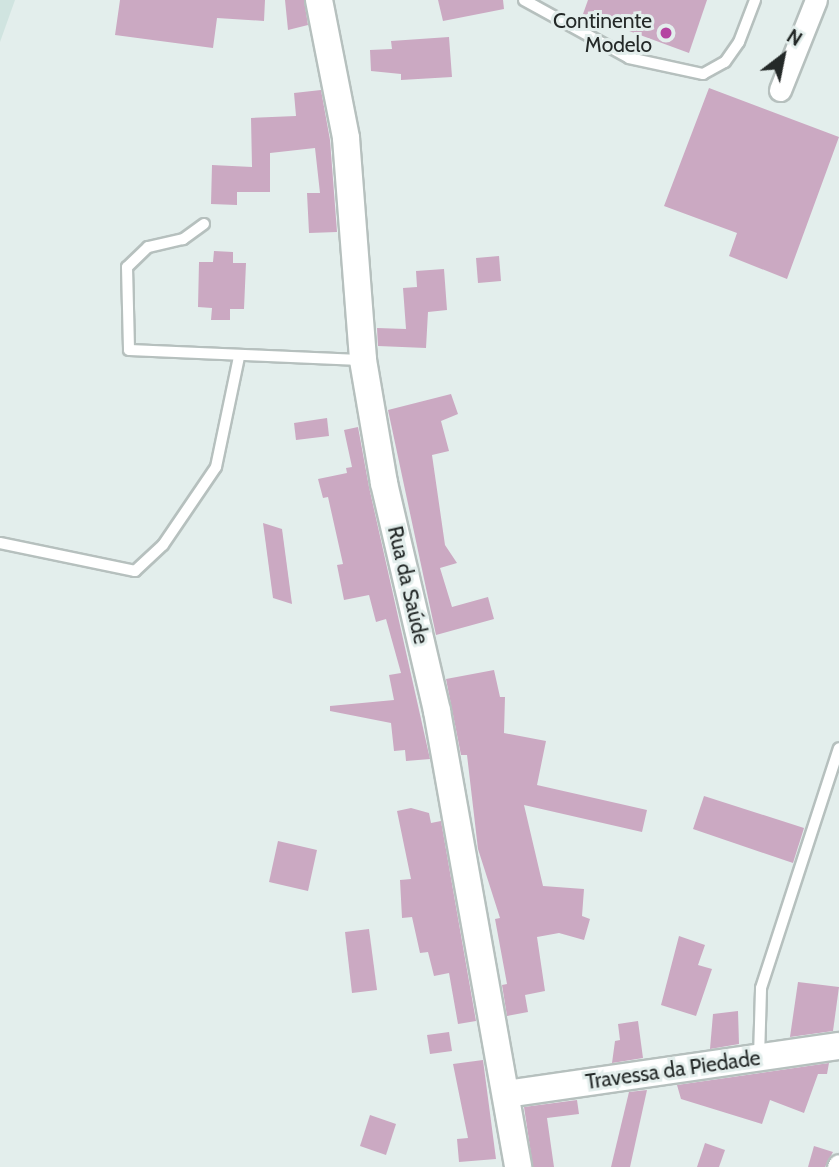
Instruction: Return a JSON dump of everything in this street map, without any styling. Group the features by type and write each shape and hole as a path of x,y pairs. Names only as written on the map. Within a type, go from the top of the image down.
{"street":[{"name":"Rua da Saúde","path":"319,0 346,138 363,360 384,483 437,711 518,1167"},
{"path":"780,90 816,0"},
{"name":"Travessa da Piedade","path":"506,1094 839,1046"}],"lane":[{"path":"524,0 629,58 703,74 725,62 739,42 755,0"},
{"path":"204,224 183,239 148,247 127,267 129,350 239,357 363,360"},
{"path":"0,543 135,571 163,545 216,467 239,357"},
{"path":"759,1057 761,988 839,748"}],"shaded area":[{"path":"0,0 15,0 0,42"}],"building":[{"path":"120,0 265,0 264,21 217,18 213,48 115,35"},
{"path":"285,0 304,0 308,25 288,30"},
{"path":"438,0 503,0 504,9 443,21"},
{"name":"Continente Modelo","path":"588,0 707,0 689,53 583,14"},
{"path":"449,37 452,77 401,80 401,74 371,71 370,50 392,49 391,41"},
{"path":"709,88 839,137 787,279 729,256 737,233 664,206"},
{"path":"321,90 330,140 337,232 309,233 307,193 320,193 315,148 270,153 270,192 237,192 237,205 211,204 212,165 252,167 251,118 296,116 294,93"},
{"path":"214,251 233,252 233,263 246,263 244,309 230,309 230,320 211,320 212,308 198,307 199,262 213,262"},
{"path":"499,256 501,281 478,283 476,258"},
{"path":"444,269 447,310 428,312 426,348 378,346 377,328 406,329 403,288 417,287 416,271"},
{"path":"451,394 458,414 441,421 449,451 432,455 445,545 457,563 440,568 452,607 488,597 494,619 436,635 388,410"},
{"path":"327,418 329,436 296,440 294,423"},
{"path":"358,427 430,759 406,761 405,750 394,751 391,723 330,711 330,706 394,700 389,675 401,673 386,619 376,622 369,595 344,600 337,565 343,564 328,497 323,498 318,479 347,473 346,468 352,467 344,430"},
{"path":"263,523 282,529 292,604 273,598"},
{"path":"494,670 500,697 505,697 504,733 546,741 537,785 647,810 642,832 524,805 543,886 584,889 582,916 590,919 584,940 559,933 537,937 545,991 525,995 528,1012 507,1016 502,985 507,984 495,919 500,918 478,849 467,755 461,755 446,679"},
{"path":"704,796 804,828 793,863 693,829"},
{"path":"411,808 429,813 431,823 441,821 476,1021 458,1024 449,973 434,976 428,952 420,953 412,917 402,918 400,880 411,879 397,811"},
{"path":"278,841 317,850 308,891 269,882"},
{"path":"369,929 377,990 352,993 345,932"},
{"path":"679,936 705,945 698,965 712,969 696,1016 661,1005"},
{"path":"798,982 839,987 833,1031 790,1037"},
{"path":"738,1011 739,1044 710,1049 713,1014"},
{"path":"638,1021 643,1058 612,1063 615,1041 620,1040 618,1024"},
{"path":"449,1032 452,1051 430,1054 427,1035"},
{"path":"483,1060 496,1159 459,1162 457,1139 468,1138 453,1064"},
{"path":"829,1063 827,1074 818,1074 804,1113 770,1100 762,1124 681,1099 677,1085"},
{"path":"647,1090 630,1167 611,1167 629,1092"},
{"path":"577,1100 579,1114 547,1118 554,1167 533,1167 524,1107"},
{"path":"370,1115 396,1124 386,1155 360,1146"},
{"path":"705,1143 725,1150 719,1167 697,1167"},
{"path":"814,1146 833,1152 825,1167 808,1167"}],"place":[{"name":"Continente Modelo","path":"666,33"}]}
